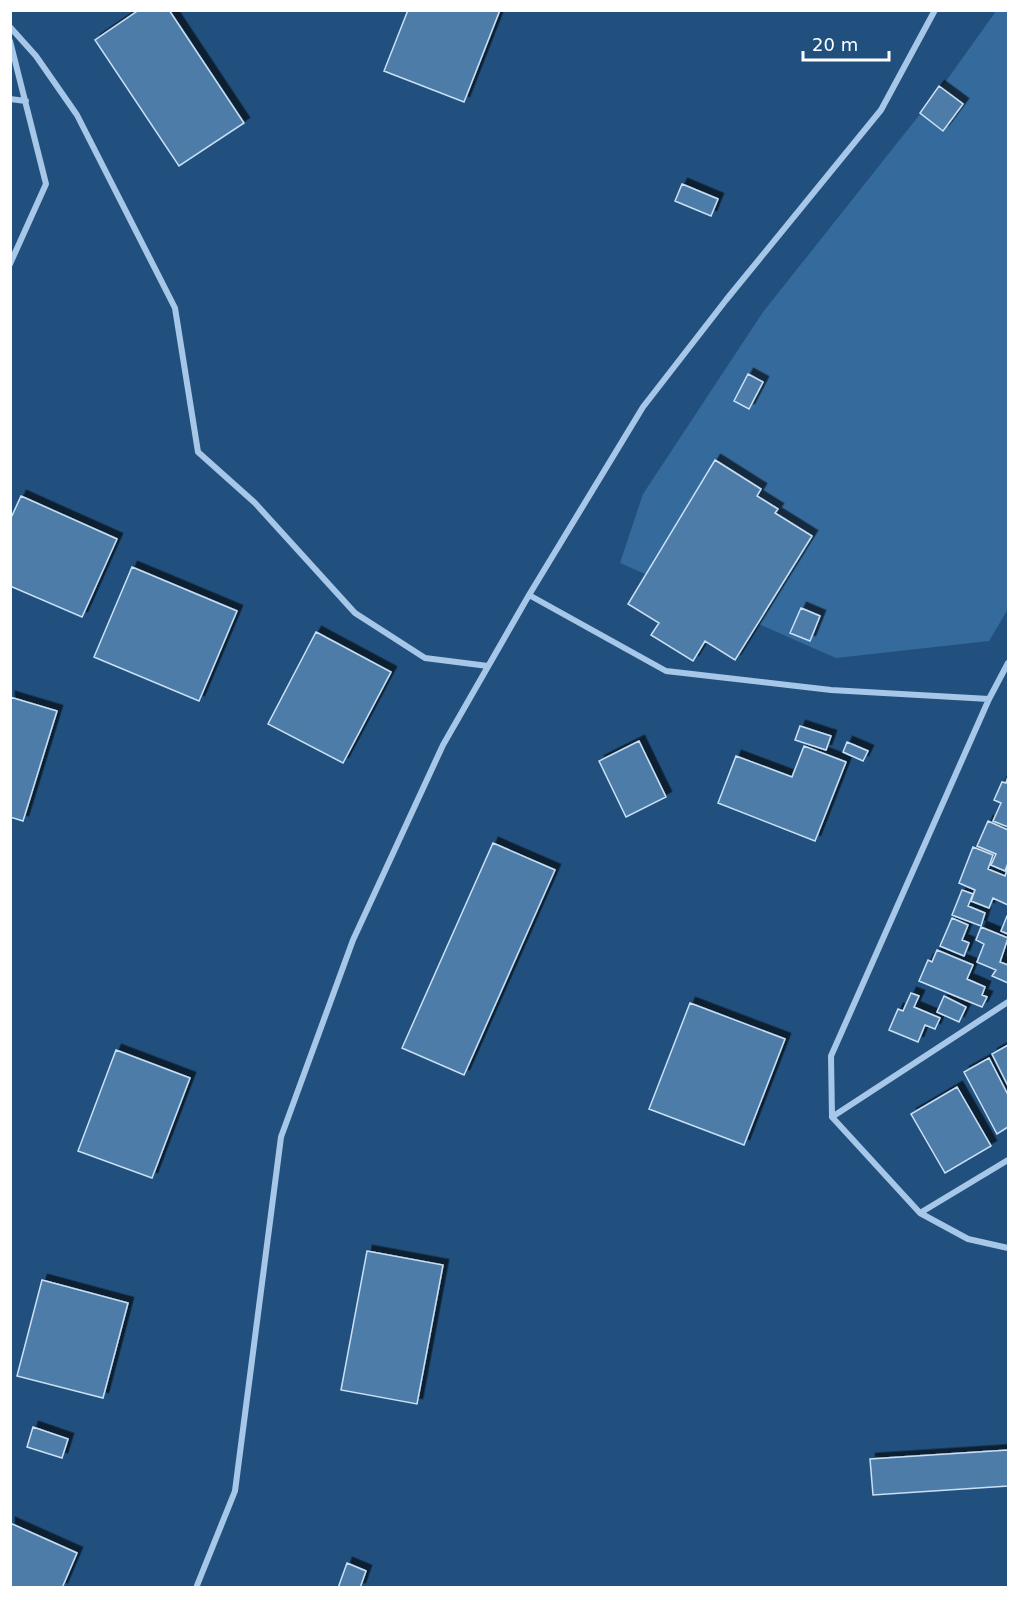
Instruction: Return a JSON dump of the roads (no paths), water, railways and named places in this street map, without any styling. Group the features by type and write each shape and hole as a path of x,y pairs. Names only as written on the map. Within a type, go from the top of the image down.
{"street":[{"path":"196,1587 235,1491 281,1137 353,940 443,746 529,596 643,407 726,300 881,110 935,10"},
{"path":"10,27 36,56 77,116 175,308 198,452 255,502 355,613 425,658 488,666"},
{"path":"10,41 46,184 10,264"},
{"path":"10,99 26,101"},
{"path":"529,596 666,671 831,690 989,699"},
{"path":"1008,663 989,699 831,1056 832,1117 920,1213 968,1239 1008,1248"},
{"path":"832,1117 1008,1002"},
{"path":"920,1213 1008,1160"}]}
